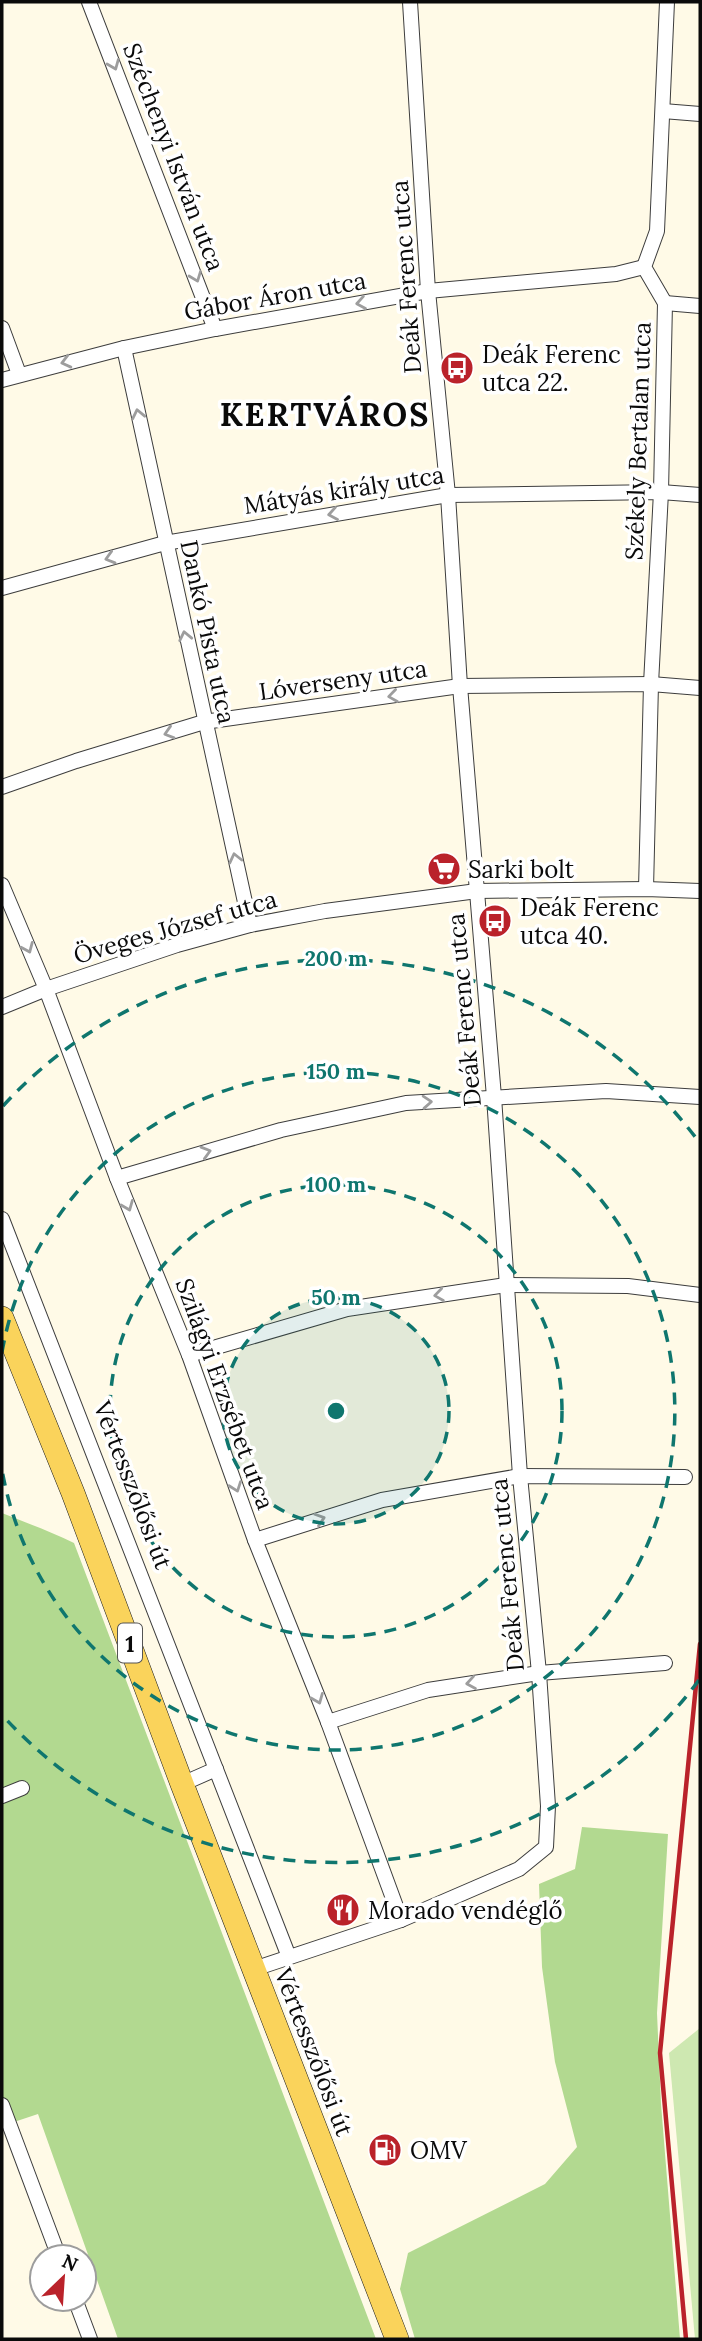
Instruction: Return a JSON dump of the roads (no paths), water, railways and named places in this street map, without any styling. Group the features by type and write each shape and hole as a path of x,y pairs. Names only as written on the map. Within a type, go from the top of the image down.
{"main road":[{"name":"Vértesszőlősi út","path":"2,1318 73,1493 397,2339"}],"street":[{"name":"Széchenyi István utca","path":"89,2 215,329"},
{"name":"Deák Ferenc utca","path":"401,1920 519,1869 546,1847 548,1806 539,1673 520,1476 448,495 429,291 410,2"},
{"path":"644,267 657,231 667,2"},
{"path":"663,111 700,114"},
{"name":"Gábor Áron utca","path":"2,380 124,348 215,329 429,291 616,274 644,267"},
{"name":"Székely Bertalan utca","path":"644,267 665,303 662,492 651,684 646,888"},
{"path":"665,303 700,306"},
{"path":"2,328 19,374"},
{"name":"Dankó Pista utca","path":"124,348 250,925"},
{"name":"Mátyás király utca","path":"2,588 165,543 448,495 662,492 700,495"},
{"name":"Lóverseny utca","path":"2,787 76,761 205,722 460,686 651,684 700,688"},
{"name":"Szilágyi Erzsébet utca","path":"2,885 46,989 117,1178 189,1355 255,1540 328,1723 401,1920"},
{"name":"Öveges József utca","path":"2,1007 46,989 177,945 250,925 326,911 477,891 646,888 700,891"},
{"path":"117,1178 294,1128 406,1103 606,1091 700,1097"},
{"name":"Vértesszőlősi út","path":"2,1219 289,1957"},
{"path":"189,1355 347,1309 506,1285 628,1286 700,1295"},
{"path":"255,1540 382,1500 520,1476 685,1477"},
{"path":"328,1723 428,1690 539,1673 665,1663"},
{"path":"183,1784 216,1769"},
{"path":"2,1796 22,1788"},
{"path":"254,1969 401,1920"},
{"path":"2,2105 54,2243"},
{"path":"80,2313 90,2339"}],"railway":[{"path":"686,2339 660,2053 700,1644"}],"place":[{"name":"Deák Ferenc utca 22.","path":"457,368"},
{"name":"Sarki bolt","path":"444,869"},
{"name":"Deák Ferenc utca 40.","path":"495,921"},
{"name":"Morado vendéglő","path":"343,1910"},
{"name":"OMV","path":"385,2150"}],"district":[{"name":"KERTVÁROS","path":"325,414"}]}
